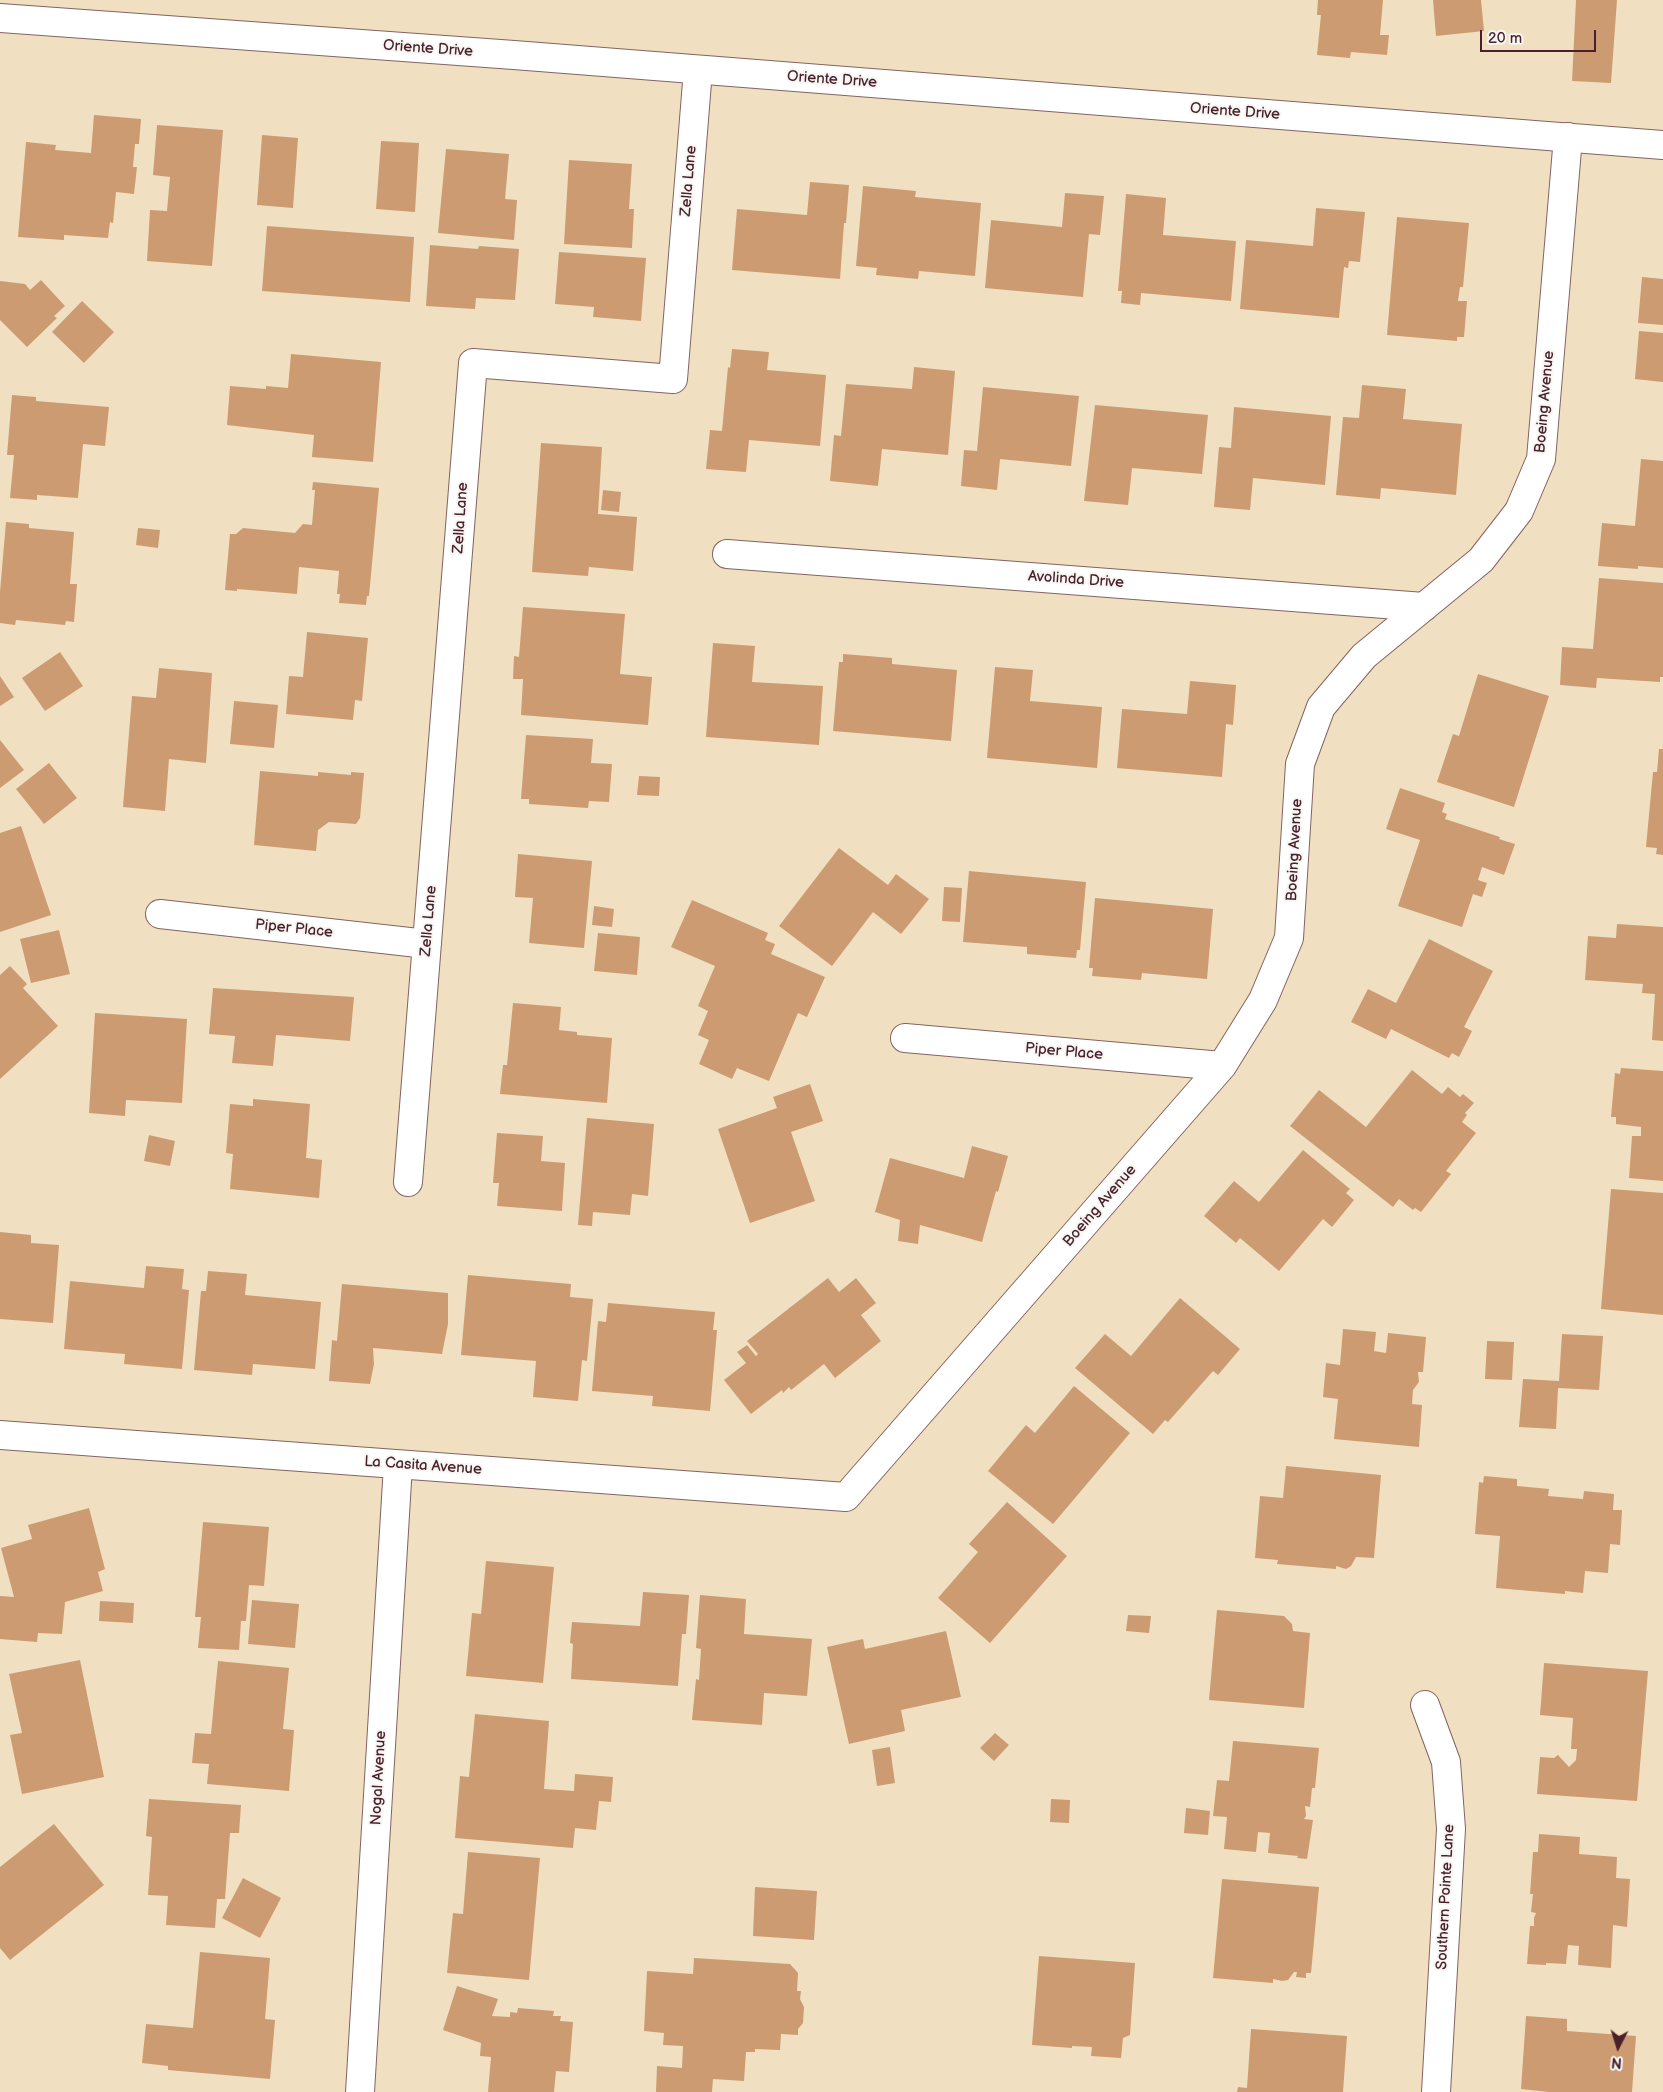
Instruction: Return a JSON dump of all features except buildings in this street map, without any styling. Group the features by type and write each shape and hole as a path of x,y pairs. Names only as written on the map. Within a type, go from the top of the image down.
{"street":[{"name":"Oriente Drive","path":"0,18 1663,145"},
{"name":"Zella Lane","path":"408,1182 473,362 673,379 698,70"},
{"name":"Boeing Avenue","path":"846,1497 1222,1066 1263,1000 1289,938 1300,764 1321,707 1364,656 1481,560 1519,511 1541,458 1568,137"},
{"name":"Avolinda Drive","path":"727,554 1424,607"},
{"name":"Piper Place","path":"160,914 427,944"},
{"name":"Piper Place","path":"905,1038 1222,1066"},
{"name":"La Casita Avenue","path":"0,1435 846,1497"},
{"name":"Nogal Avenue","path":"360,2092 398,1464"},
{"name":"Southern Pointe Lane","path":"1425,1705 1446,1762 1451,1829 1436,2092"}]}
